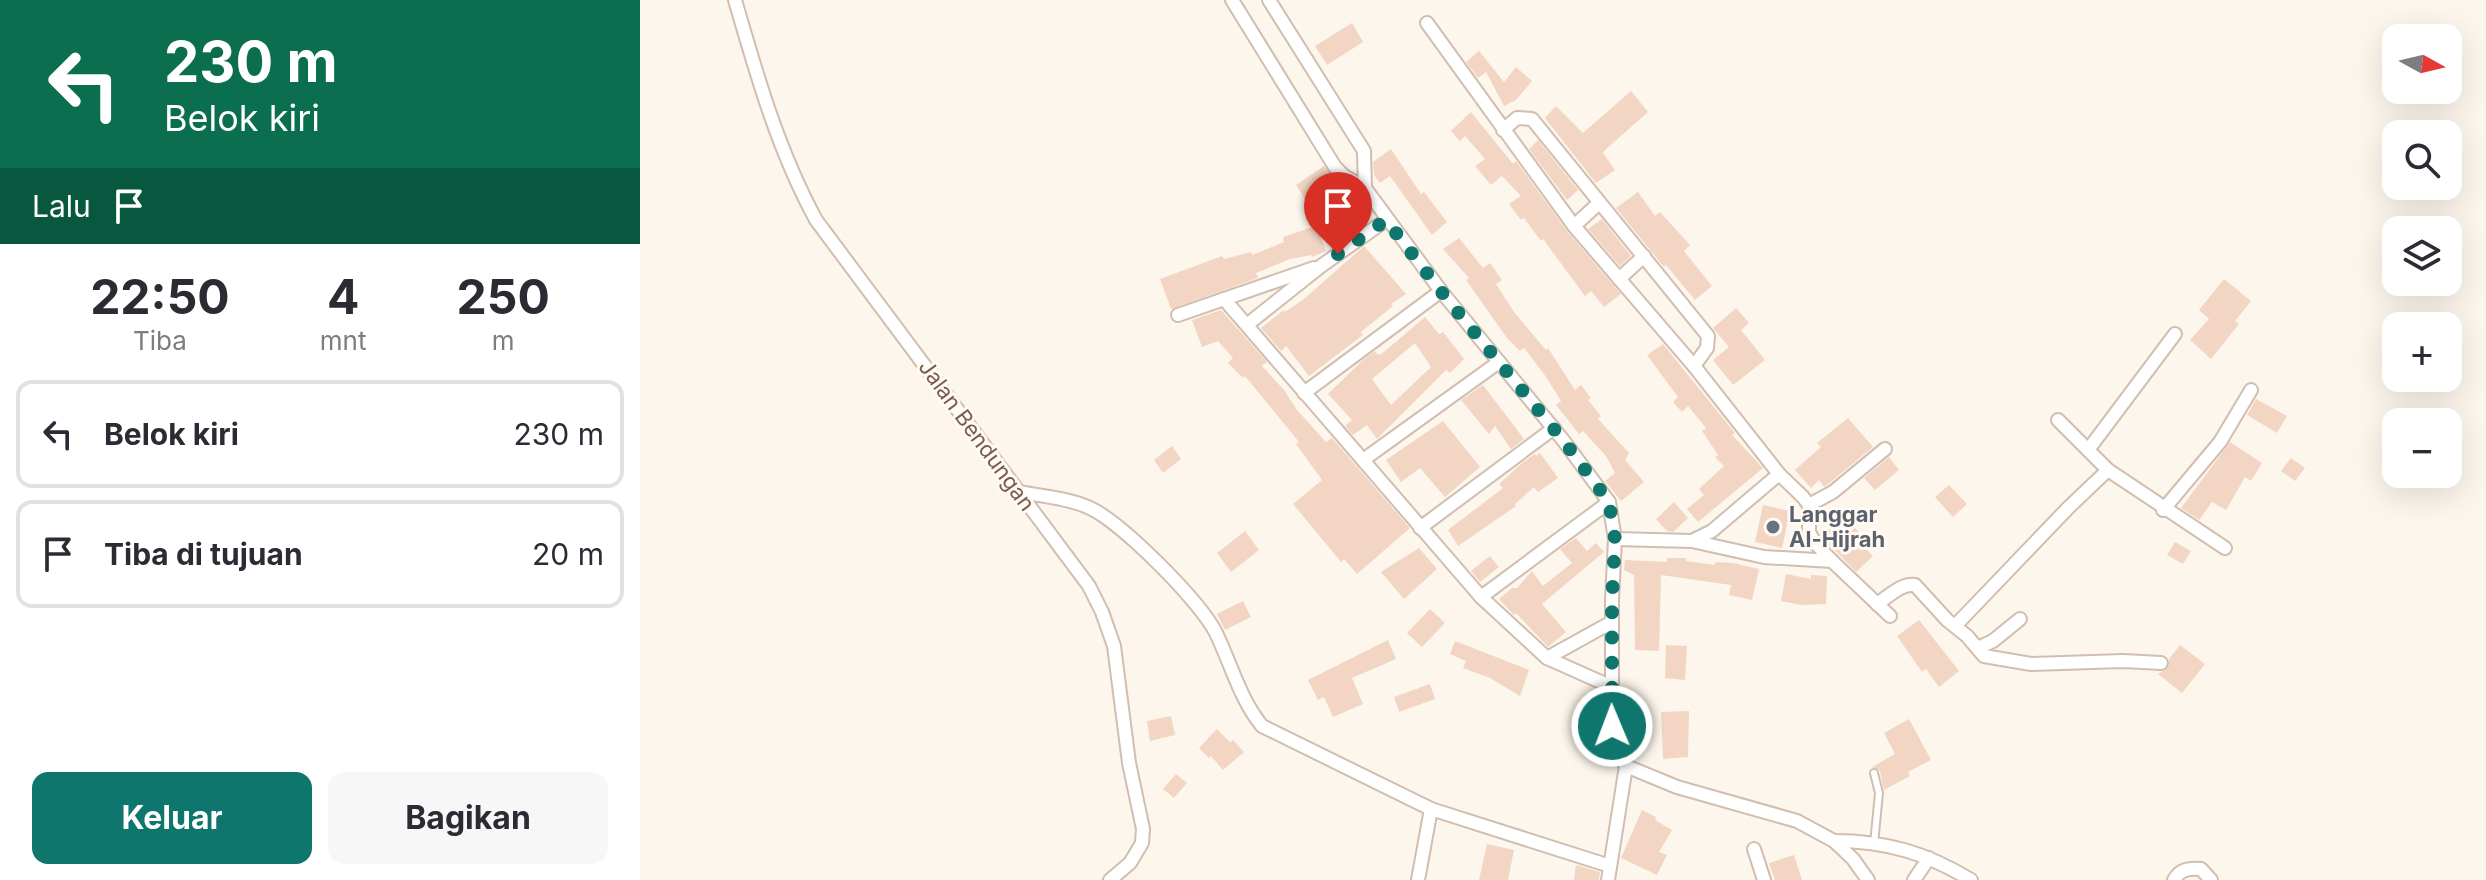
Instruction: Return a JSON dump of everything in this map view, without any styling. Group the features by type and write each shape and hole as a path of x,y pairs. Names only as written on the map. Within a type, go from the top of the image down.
{"street":[{"name":"Jalan Bendungan","path":"735,0 765,104 793,177 816,220 1089,586 1102,612 1114,646 1129,763 1143,829 1142,843 1130,863 1110,880"},
{"path":"1232,0 1335,167 1365,188 1441,291 1554,428 1609,502 1615,539 1612,726 1616,750 1626,766 1677,787 1797,821 1834,841 1853,859 1868,880"},
{"path":"1269,0 1361,145 1364,151 1365,188"},
{"path":"1427,23 1574,226 1694,366 1779,474 1809,505 1809,532 1832,561 1890,616"},
{"path":"1503,130 1517,118 1532,119 1644,256 1708,336 1707,348 1694,366"},
{"path":"1574,226 1599,203"},
{"path":"1248,324 1386,220"},
{"path":"1619,279 1644,256"},
{"path":"1178,315 1321,266"},
{"path":"1304,393 1441,291"},
{"path":"1224,299 1481,597 1547,658 1612,687"},
{"path":"2088,450 2175,334"},
{"path":"1363,460 1499,362"},
{"path":"2163,510 2220,442 2251,390"},
{"path":"2058,420 2108,470 2163,510 2225,548"},
{"path":"1420,528 1554,428"},
{"path":"1809,505 1833,492 1885,449"},
{"path":"1955,626 2108,470"},
{"path":"1692,541 1712,531 1779,474"},
{"path":"1018,492 1073,502 1093,510 1117,526 1197,602 1215,630 1250,712 1262,726 1431,809 1610,866"},
{"path":"1481,597 1609,502"},
{"path":"1615,539 1692,541 1764,557 1832,561"},
{"path":"1877,604 1900,588 1915,585 1984,656 2031,664 2161,663"},
{"path":"1978,648 1993,641 2020,619"},
{"path":"1547,658 1612,622"},
{"path":"1608,880 1626,766"},
{"path":"1418,880 1431,809"},
{"path":"1834,841 1914,851 1971,880"},
{"path":"1754,849 1764,880"},
{"path":"1914,880 1929,858"},
{"path":"2174,880 2184,870 2201,869 2211,880"}],"lane":[{"path":"1874,773 1879,793 1874,844"}],"building":[{"path":"1352,23 1363,42 1327,65 1315,46"},
{"path":"1479,51 1504,82 1516,67 1532,81 1516,100 1504,106 1486,72 1478,78 1466,62"},
{"path":"1631,91 1648,112 1605,150 1603,153 1615,170 1596,183 1545,118 1556,106 1583,133"},
{"path":"1471,112 1513,164 1516,161 1567,231 1621,294 1604,307 1591,291 1585,296 1543,239 1541,241 1509,204 1521,196 1502,176 1491,185 1475,166 1485,159 1465,136 1460,141 1451,131"},
{"path":"1538,140 1578,190 1567,200 1529,149"},
{"path":"1391,149 1421,194 1424,192 1447,222 1432,235 1390,176 1380,183 1374,175 1373,162"},
{"path":"1324,166 1338,183 1331,187 1350,211 1320,236 1326,251 1312,257 1290,259 1256,273 1258,278 1171,309 1160,279 1222,256 1224,259 1251,252 1252,255 1284,242 1283,237 1321,224 1296,185"},
{"path":"1638,192 1655,216 1660,212 1690,245 1684,251 1712,286 1695,300 1616,208"},
{"path":"1602,219 1631,256 1620,266 1588,229"},
{"path":"1459,238 1483,268 1490,263 1502,280 1496,284 1514,312 1546,350 1548,348 1575,390 1581,385 1601,416 1598,419 1629,453 1625,460 1644,482 1621,501 1605,481 1615,473 1606,456 1583,431 1579,434 1556,405 1561,401 1544,374 1524,348 1520,351 1507,338 1466,280 1469,278 1443,249"},
{"path":"1364,246 1406,294 1361,332 1363,335 1309,376 1286,346 1281,351 1261,328 1304,299"},
{"path":"2224,279 2251,301 2235,321 2239,324 2211,359 2190,340 2209,319 2199,310"},
{"path":"1736,308 1749,323 1741,330 1765,360 1733,385 1713,360 1729,347 1713,328"},
{"path":"1221,310 1267,362 1262,366 1297,410 1326,442 1332,438 1410,528 1357,574 1344,559 1341,562 1293,504 1322,480 1296,444 1299,442 1245,376 1243,378 1228,363 1233,358 1218,341 1202,347 1192,320"},
{"path":"1425,317 1439,334 1443,332 1464,359 1450,373 1446,370 1377,439 1367,425 1353,435 1345,426 1352,420 1328,394 1364,359 1375,351 1378,355","holes":["1415,343 1431,367 1391,405 1372,379"]},
{"path":"1663,344 1735,433 1732,435 1763,468 1698,522 1687,509 1704,495 1699,489 1724,466 1715,457 1718,455 1702,431 1706,428 1688,406 1682,412 1673,402 1678,397 1647,355"},
{"path":"1483,385 1524,439 1511,449 1495,426 1489,434 1461,400"},
{"path":"2256,399 2287,416 2277,433 2247,415"},
{"path":"1848,418 1873,447 1824,487 1819,480 1811,488 1795,470 1821,447 1817,443"},
{"path":"1443,421 1480,467 1445,497 1420,468 1401,482 1386,460"},
{"path":"2230,442 2262,463 2251,481 2245,477 2226,510 2212,502 2199,520 2181,508"},
{"path":"1172,446 1181,459 1163,473 1154,460"},
{"path":"1540,453 1558,478 1538,492 1534,487 1516,506 1458,546 1448,530 1503,488 1499,484 1522,463"},
{"path":"1889,457 1899,470 1875,490 1864,478"},
{"path":"2291,458 2305,468 2295,481 2281,471"},
{"path":"1949,485 1967,504 1953,517 1935,497"},
{"path":"1674,502 1688,518 1673,532 1667,531 1656,519"},
{"name":"Langgar Al-Hijrah","path":"1763,505 1790,511 1782,548 1755,542"},
{"path":"1842,515 1860,533 1855,538 1873,556 1856,572 1821,536"},
{"path":"1245,531 1259,550 1231,572 1217,553"},
{"path":"1576,538 1587,551 1596,543 1604,552 1542,604 1566,632 1548,647 1499,599 1512,588 1517,588 1532,571 1543,586 1572,563 1560,549"},
{"path":"2175,542 2191,551 2183,564 2167,555"},
{"path":"1419,548 1437,569 1404,599 1381,572"},
{"path":"1490,556 1499,567 1480,582 1471,571"},
{"path":"1667,558 1686,558 1686,561 1715,565 1715,562 1733,563 1759,569 1752,600 1729,595 1731,585 1661,575 1659,651 1635,650 1634,575 1624,570 1625,560 1667,562"},
{"path":"1786,574 1811,579 1811,575 1827,576 1826,604 1801,605 1781,601"},
{"path":"1243,601 1251,617 1225,630 1217,614"},
{"path":"1430,609 1445,623 1422,647 1407,633"},
{"path":"1919,620 1959,671 1939,687 1926,669 1922,672 1897,636"},
{"path":"1388,640 1396,659 1352,678 1363,704 1333,717 1324,697 1318,700 1308,680"},
{"path":"1455,641 1529,670 1520,696 1490,678 1463,668 1466,661 1450,654"},
{"path":"1666,645 1687,646 1685,680 1665,678"},
{"path":"2180,645 2205,664 2182,693 2158,674 2168,668 2169,659"},
{"path":"1430,684 1435,699 1399,712 1394,697"},
{"path":"1689,711 1688,757 1663,759 1661,712"},
{"path":"1171,716 1175,735 1150,741 1147,721"},
{"path":"1909,719 1931,760 1884,790 1880,771 1872,767 1895,754 1884,733"},
{"path":"1217,729 1244,752 1223,770 1199,748"},
{"path":"1176,774 1187,783 1174,798 1163,789"},
{"path":"1642,810 1672,830 1659,852 1667,855 1657,875 1621,858"},
{"path":"1487,844 1514,850 1508,880 1479,880"},
{"path":"1794,855 1802,880 1775,880 1769,863"},
{"path":"1576,865 1600,872 1599,880 1574,880"}],"place":[{"name":"Langgar Al-Hijrah","path":"1773,527"}],"route":[{"path":"1338,254 1386,220 1609,502 1615,539 1612,726"}]}
